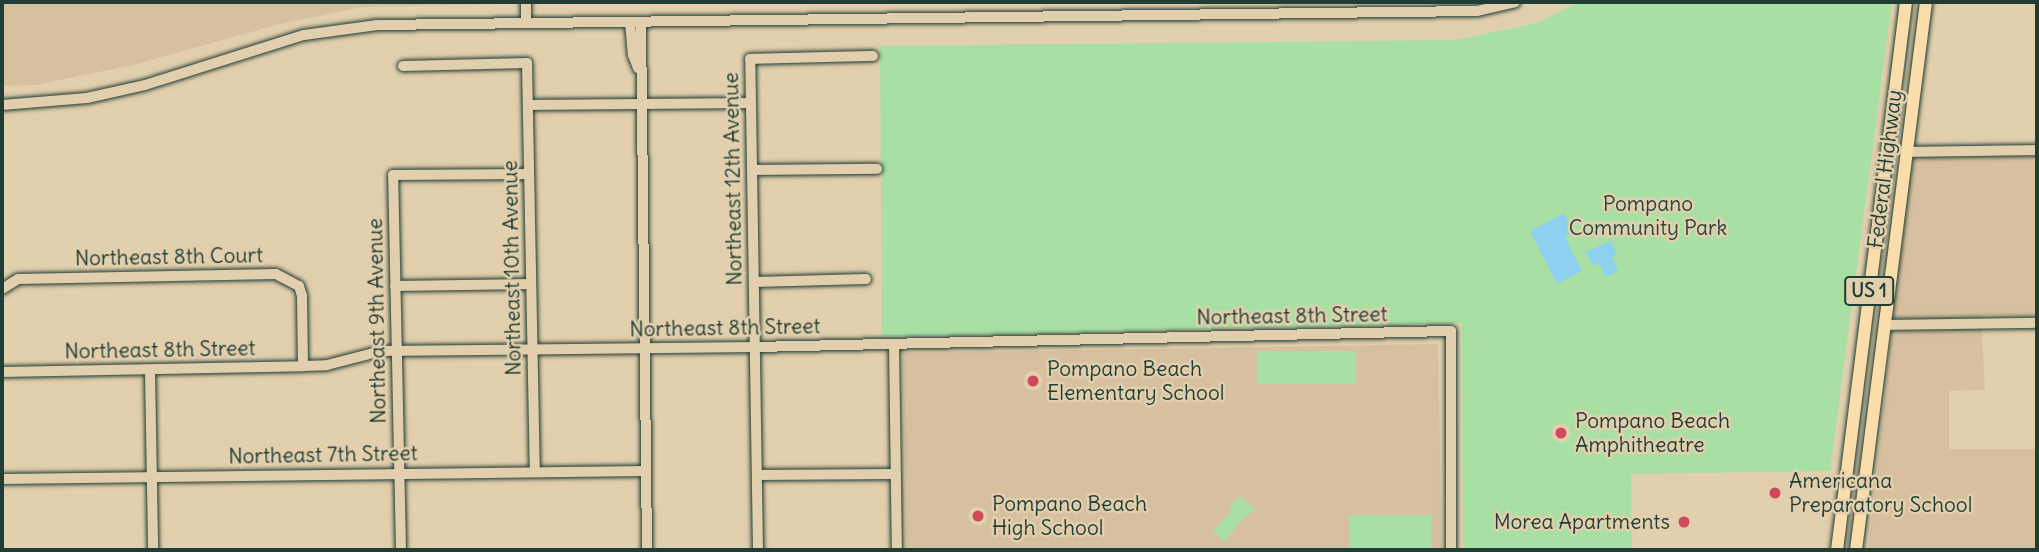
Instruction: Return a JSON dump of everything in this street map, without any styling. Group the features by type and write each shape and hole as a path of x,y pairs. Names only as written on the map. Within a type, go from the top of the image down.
{"main road":[{"name":"Federal Highway","path":"1837,550 1906,2"},
{"name":"Federal Highway","path":"1856,550 1926,2"},
{"path":"1891,118 1899,143 1907,152"},
{"path":"1882,191 1892,201 1898,220"}],"street":[{"path":"526,2 526,23"},
{"path":"2,105 87,98 145,85 304,35 377,25 1477,11 1515,2"},
{"path":"636,22 633,55 640,75 647,550"},
{"name":"Northeast 12th Avenue","path":"758,550 750,59 873,56"},
{"name":"Northeast 10th Avenue","path":"403,66 527,63 534,472"},
{"path":"528,105 751,103"},
{"path":"1907,152 2037,150"},
{"path":"752,170 877,169"},
{"name":"Northeast 9th Avenue","path":"401,550 393,175 529,174"},
{"name":"Northeast 8th Court","path":"2,289 18,279 276,274 289,278 299,286 302,296 303,366"},
{"path":"754,282 866,279"},
{"path":"395,286 531,284"},
{"path":"1885,325 2037,323"},
{"name":"Northeast 8th Street","path":"2,372 327,365 369,352 396,351 755,347 1451,331 1451,550"},
{"path":"894,344 897,550"},
{"path":"150,370 153,550"},
{"name":"Northeast 7th Street","path":"2,479 646,471"},
{"path":"757,475 897,474"}],"shaded area":[{"path":"2,2 598,2 362,7 280,24 133,65 35,85 2,86"},
{"path":"1911,156 2037,156 2037,316 1981,315 1985,390 1949,391 1949,449 2037,449 2037,550 1868,550"},
{"path":"1438,344 1442,550 907,550 903,353"}],"green space":[{"name":"Pompano Community Park","path":"1579,2 1892,2 1830,471 1631,474 1632,550 1463,550 1462,323 882,337 880,46 1454,40 1537,23"},
{"path":"1257,351 1356,351 1356,384 1257,384"},
{"path":"1240,496 1255,510 1241,520 1225,542 1213,531 1231,512 1230,506"},
{"path":"1349,515 1431,515 1431,550 1349,550"}],"water":[{"path":"1564,213 1574,232 1565,237 1582,271 1557,284 1530,231"},
{"path":"1610,241 1617,254 1612,257 1618,271 1606,277 1599,263 1593,266 1586,252"}],"place":[{"name":"Pompano Beach Elementary School","path":"1033,381"},
{"name":"Pompano Beach Amphitheatre","path":"1561,433"},
{"name":"Americana Preparatory School","path":"1775,493"},
{"name":"Pompano Beach High School","path":"978,516"},
{"name":"Morea Apartments","path":"1684,522"}]}
